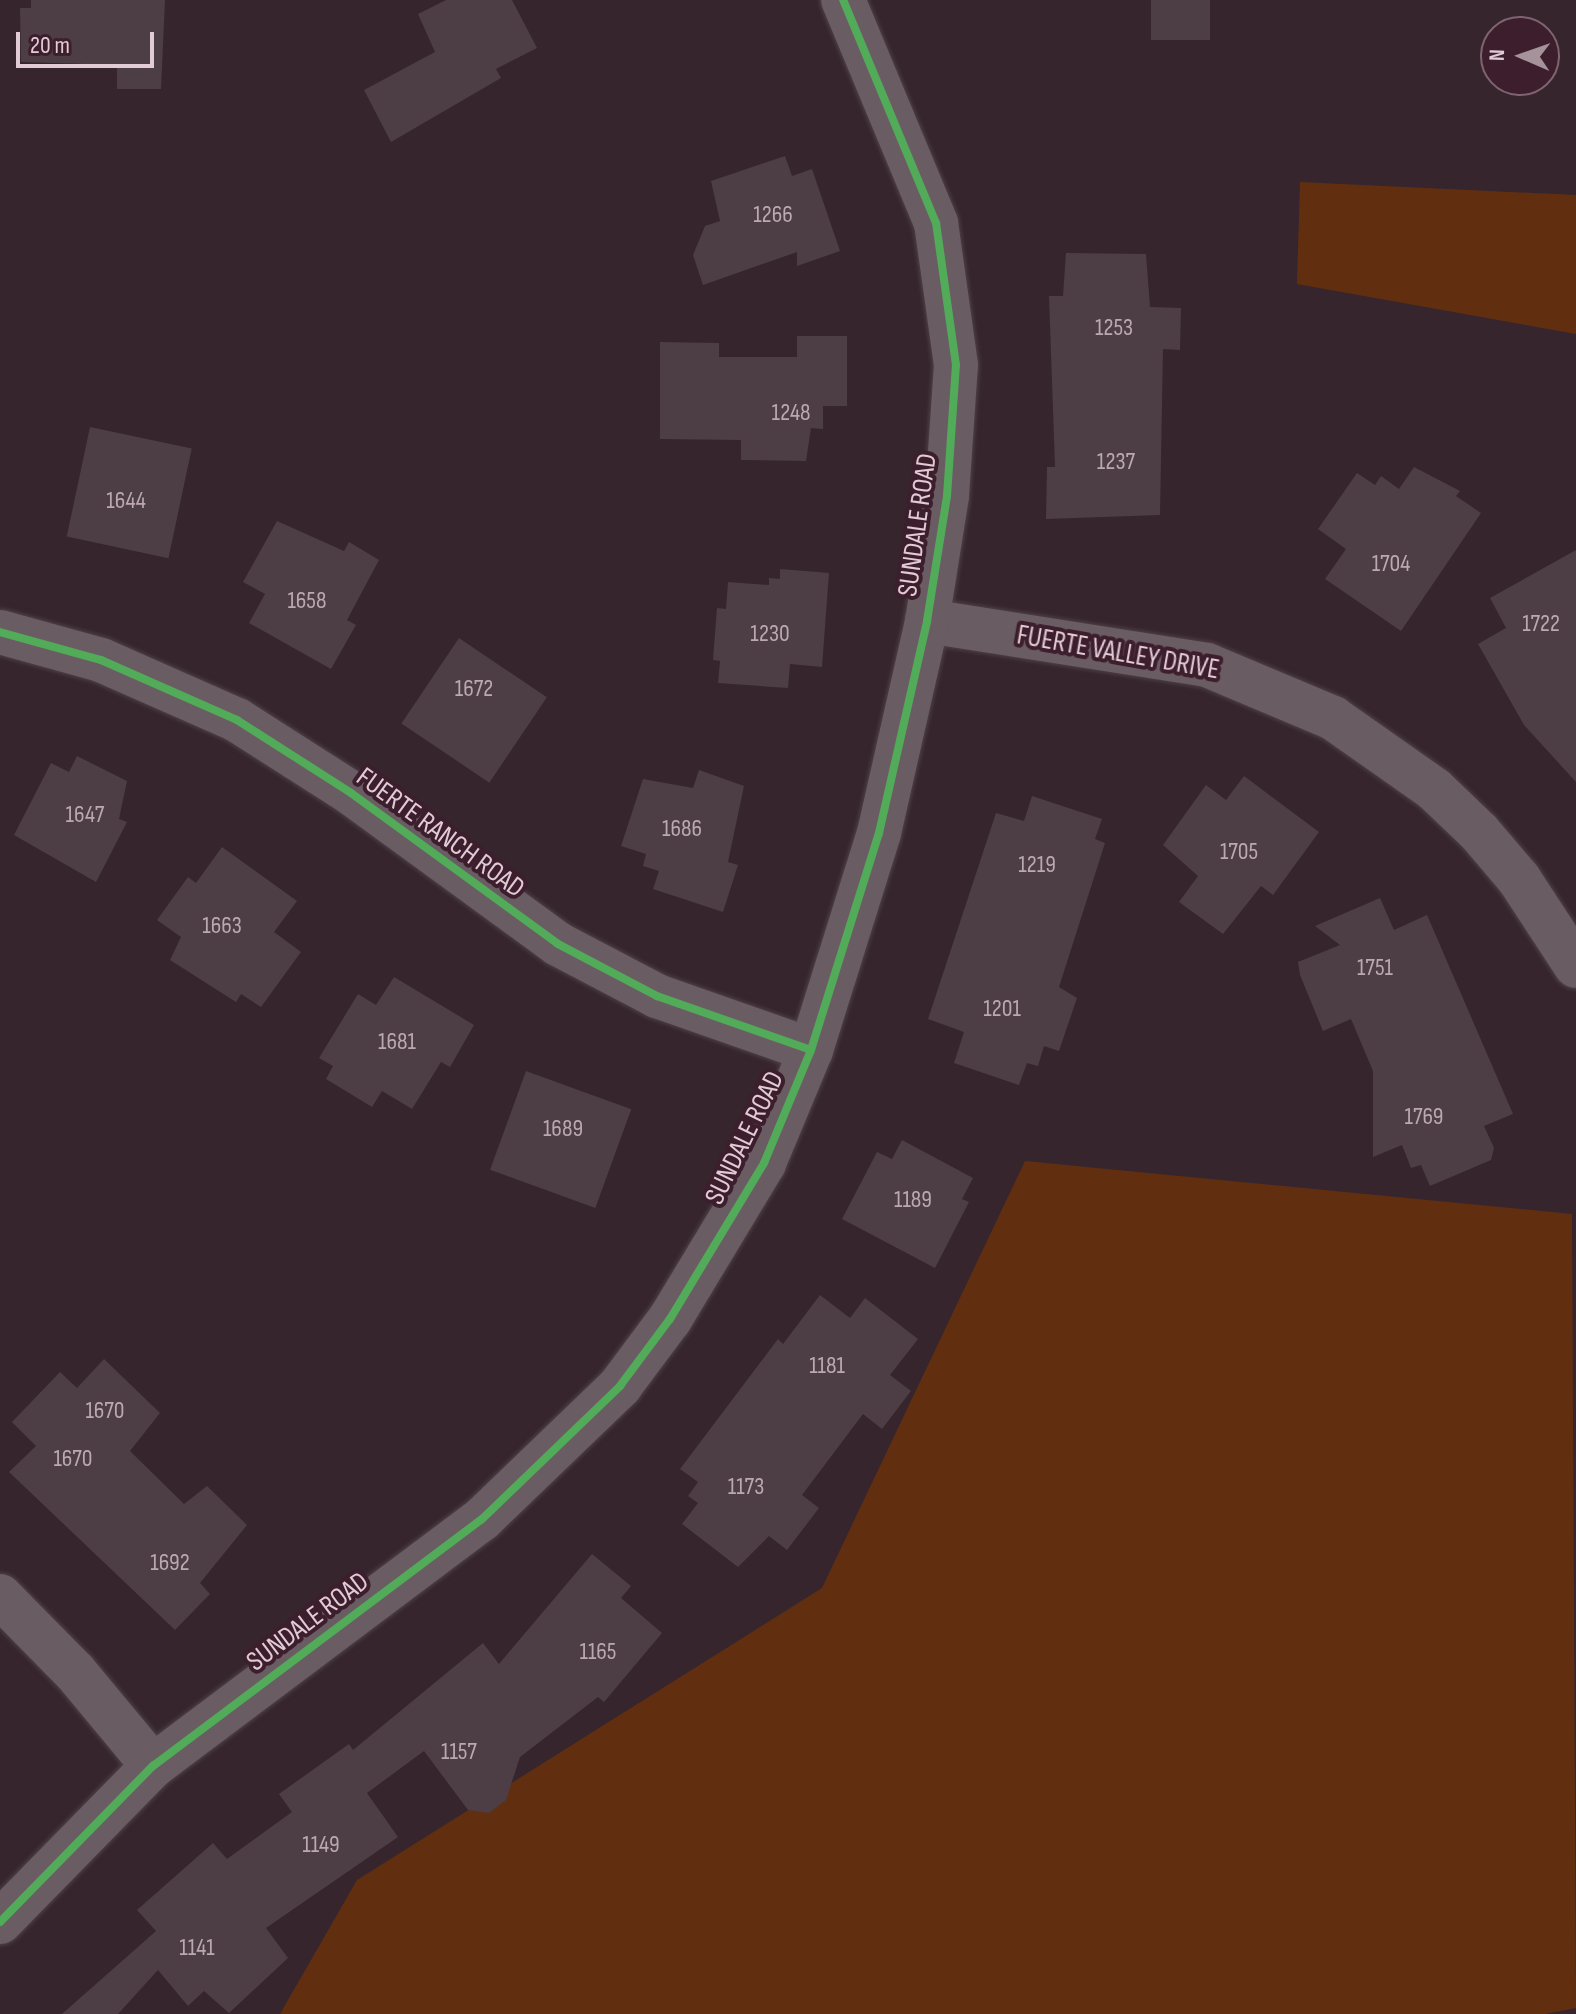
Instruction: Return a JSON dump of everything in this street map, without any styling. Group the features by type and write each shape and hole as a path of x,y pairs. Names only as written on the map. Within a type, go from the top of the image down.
{"street":[{"name":"SUNDALE ROAD","path":"0,1922 153,1766 482,1519 620,1386 670,1319 764,1163 811,1050 879,833 927,621 947,496 956,365 936,223 843,0"},
{"name":"FUERTE VALLEY DRIVE","path":"927,621 1207,665 1333,718 1434,789 1479,832 1519,879 1576,966"},
{"name":"FUERTE RANCH ROAD","path":"0,632 101,660 237,720 351,793 558,944 657,996 811,1050"},
{"path":"0,1596 75,1672 153,1766"}],"shaded area":[{"path":"1300,182 1576,195 1576,334 1297,284"},
{"path":"1025,1161 1572,1214 1576,2008 1545,2014 280,2014 357,1880 822,1588"}],"building":[{"path":"31,0 165,0 161,89 117,89 117,65 21,62 20,8 31,8"},
{"path":"446,0 512,0 537,48 496,69 501,78 391,142 364,90 435,52 418,14"},
{"path":"1151,0 1210,0 1210,40 1151,40"},
{"path":"785,156 792,176 812,169 840,251 797,266 797,252 703,285 693,255 705,226 720,221 711,181"},
{"path":"1066,253 1146,254 1150,307 1181,308 1180,350 1163,349 1160,515 1046,519 1047,467 1055,467 1049,296 1063,296"},
{"path":"797,336 847,336 847,406 823,406 823,429 811,428 806,461 741,460 741,440 660,439 660,342 719,343 719,357 797,357"},
{"path":"90,427 192,449 168,558 67,537"},
{"path":"1414,467 1460,491 1456,496 1481,513 1401,631 1325,579 1346,549 1318,529 1357,473 1375,485 1381,476 1399,489"},
{"path":"277,521 344,551 349,542 379,560 347,620 356,625 331,669 249,623 265,594 243,582"},
{"path":"1576,550 1576,782 1524,725 1478,644 1506,628 1490,598"},
{"path":"780,569 829,573 822,667 790,664 788,688 718,683 720,661 713,660 717,608 726,609 728,582 769,585 769,578 780,579"},
{"path":"459,638 547,697 489,783 401,723"},
{"path":"77,756 127,781 119,819 127,822 96,882 14,835 51,763 69,772"},
{"path":"699,770 744,786 728,862 738,865 723,912 653,889 659,871 643,866 646,854 621,846 643,779 693,788"},
{"path":"1244,776 1319,832 1273,895 1261,886 1223,934 1179,902 1198,876 1163,845 1206,785 1226,800"},
{"path":"1032,796 1102,819 1095,839 1105,843 1059,987 1077,998 1059,1051 1044,1046 1038,1066 1027,1063 1019,1085 954,1063 964,1032 928,1019 996,813 1024,821"},
{"path":"222,847 297,901 274,932 301,952 261,1007 241,994 236,1002 170,960 181,937 157,920 188,877 196,883"},
{"path":"1380,898 1394,930 1427,915 1513,1114 1484,1126 1494,1148 1491,1160 1430,1186 1421,1165 1411,1168 1402,1145 1373,1157 1373,1071 1351,1019 1323,1031 1300,975 1298,962 1340,945 1315,926"},
{"path":"394,977 474,1025 450,1067 441,1062 412,1109 382,1091 372,1107 326,1079 333,1066 319,1058 358,994 376,1005"},
{"path":"526,1071 631,1109 595,1208 490,1170"},
{"path":"902,1140 973,1178 962,1199 969,1202 935,1268 842,1219 877,1152 892,1159"},
{"path":"820,1295 850,1318 865,1298 918,1339 890,1375 911,1391 882,1429 863,1414 802,1495 819,1508 787,1550 769,1536 738,1567 682,1524 698,1503 688,1496 698,1482 680,1469 778,1339 783,1344"},
{"path":"104,1359 160,1413 130,1451 184,1504 207,1486 247,1525 200,1583 210,1594 175,1630 9,1472 36,1446 12,1422 60,1372 77,1388"},
{"path":"592,1554 631,1586 621,1598 662,1633 604,1702 598,1697 520,1757 506,1800 489,1813 468,1810 424,1751 367,1793 398,1837 266,1928 288,1958 229,2013 204,1991 188,2006 158,1970 118,2014 62,2014 156,1931 137,1910 213,1843 227,1859 292,1812 279,1794 349,1744 353,1750 483,1643 499,1664"}],"cycle path":[{"path":"0,1922 153,1766 482,1519 620,1386 670,1319 764,1163 811,1050 879,833 927,621 947,496 956,365 936,223 843,0"},
{"path":"0,632 101,660 237,720 351,793 558,944 657,996 811,1050"}]}
